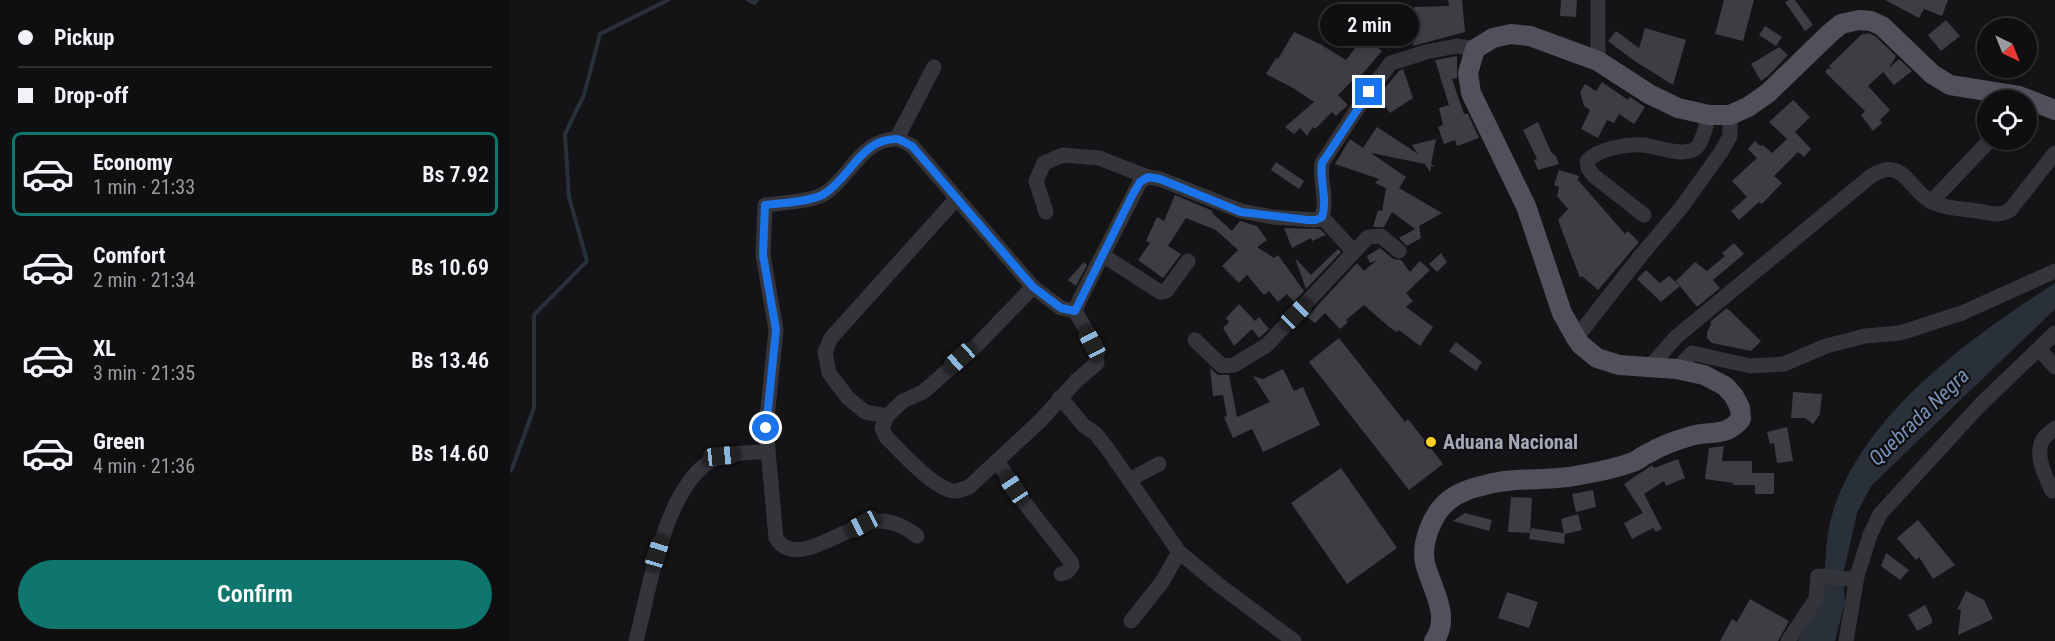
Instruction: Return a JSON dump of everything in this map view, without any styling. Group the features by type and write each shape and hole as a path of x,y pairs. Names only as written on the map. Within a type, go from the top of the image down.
{"main road":[{"path":"1434,641 1441,618 1437,596 1425,562 1426,540 1436,516 1448,501 1467,489 1491,483 1579,476 1623,466 1666,445 1694,435 1718,433 1734,428 1741,419 1740,408 1734,396 1725,386 1704,375 1677,369 1648,369 1619,365 1597,358 1581,345 1562,313 1526,206 1471,93 1468,73 1475,49 1493,38 1511,34 1530,36 1598,62 1649,94 1678,108 1708,115 1730,115 1748,107 1768,93 1841,24 1859,20 1871,21 1882,26 1932,74 1950,85 2019,96 2055,111"}],"street":[{"path":"1598,0 1598,62"},
{"path":"1046,212 1036,181 1044,163 1063,155 1099,158 1148,177 1160,179 1241,212 1316,220 1322,217 1325,208 1320,172 1322,163 1391,63 1426,52 1457,46 1475,49"},
{"path":"897,138 934,67"},
{"path":"1644,215 1599,180 1588,168 1587,161 1598,153 1629,145 1682,152 1693,150 1699,145 1708,115"},
{"path":"1576,338 1706,174 1730,136 1730,115"},
{"path":"917,536 904,526 880,521 863,524 814,546 792,551 784,548 776,538 766,428 776,330 763,255 765,205 823,194 839,181 867,149 880,142 897,138 912,146 1033,287 1061,308 1075,311 1092,343 1097,363 1060,397 1041,420 969,487 956,491 946,488 925,475 886,437 882,428 887,416 903,401 923,392 977,345 1033,287"},
{"path":"1931,202 1980,150"},
{"path":"1648,369 1676,337 1881,169 1897,170 1931,202 1951,208 2002,214 2010,210 2055,153"},
{"path":"1075,311 1140,182 1148,177"},
{"path":"887,416 865,412 848,398 829,373 825,352 831,338 957,198"},
{"path":"1322,217 1354,252"},
{"path":"1195,340 1222,366 1229,367 1267,345 1368,237 1381,236 1399,251"},
{"path":"1104,256 1160,292 1166,291 1188,261"},
{"path":"1677,369 1692,353 1750,366 1784,364 1826,346 1865,336 1900,333 1962,313 2055,271"},
{"path":"1846,641 1852,577 1880,514 1979,406 2055,333"},
{"path":"2039,349 2055,367"},
{"path":"1060,397 1084,426 1095,433 1179,552 1294,641"},
{"path":"2052,491 2042,468 2040,450 2043,439 2055,428"},
{"path":"636,641 662,537 683,490 698,472 721,456 768,451"},
{"path":"998,461 1023,501 1071,562 1072,566 1067,572 1061,574"},
{"path":"1129,480 1159,464"},
{"path":"1131,621 1162,582 1179,552"},
{"path":"1788,641 1816,599 1818,576 1852,577"}],"water":[{"name":"Quebrada Negra","path":"2055,283 2055,309 1871,486 1857,513 1843,575 1845,602 1835,641 1798,641 1814,614 1821,596 1832,515 1847,478 1868,444 1893,412 1955,354"}],"building":[{"path":"1448,0 1462,0 1465,32 1413,46 1414,33 1400,31 1403,14 1413,15 1414,7 1449,6"},
{"path":"1561,0 1577,0 1576,17 1560,16"},
{"path":"1724,0 1754,0 1743,41 1715,34"},
{"path":"1795,0 1813,25 1805,31 1785,2"},
{"path":"1885,0 1948,0 1942,16 1924,9 1919,18"},
{"path":"1946,20 1960,36 1941,51 1928,35"},
{"path":"1765,26 1782,37 1776,46 1759,35"},
{"path":"1645,28 1686,40 1673,85 1608,41 1616,31 1639,48"},
{"path":"1294,32 1346,60 1364,37 1382,51 1358,79 1356,77 1338,95 1348,105 1336,116 1332,112 1315,129 1313,127 1307,136 1300,128 1294,134 1285,127 1314,102 1266,74"},
{"path":"1868,33 1875,36 1896,56 1889,68 1899,59 1912,71 1894,85 1883,72 1868,86 1890,110 1880,120 1882,123 1873,131 1861,115 1865,111 1825,72 1828,68 1832,70 1829,66 1861,35"},
{"path":"1779,47 1788,55 1761,81 1751,64"},
{"path":"1457,56 1457,78 1452,79 1464,114 1468,114 1479,138 1457,146 1455,140 1444,144 1438,127 1443,125 1439,108 1449,105 1435,60"},
{"path":"1403,69 1413,98 1390,113 1378,96"},
{"path":"1602,82 1628,100 1630,97 1645,107 1634,124 1619,114 1614,123 1607,120 1598,138 1581,129 1590,110 1584,106 1580,92 1585,84 1596,91"},
{"path":"1793,100 1810,117 1795,132 1811,149 1804,157 1798,152 1774,176 1782,183 1762,204 1759,202 1739,220 1731,211 1747,197 1732,181 1757,158 1748,149 1755,141 1772,153 1787,139 1769,122"},
{"path":"1538,122 1559,164 1538,170 1534,160 1537,159 1523,130"},
{"path":"1377,127 1418,154 1412,145 1436,139 1431,164 1435,167 1431,166 1430,172 1425,164 1371,153 1406,177 1399,188 1442,213 1419,226 1421,238 1407,246 1399,238 1415,229 1392,212 1384,227 1373,227 1378,210 1382,211 1386,188 1375,183 1379,179 1335,164 1350,139 1363,148"},
{"path":"1276,162 1304,181 1299,189 1271,170"},
{"path":"1559,170 1579,176 1578,180 1625,234 1628,231 1639,242 1598,290 1582,276 1580,278 1558,220 1568,209 1557,196 1559,187 1554,185"},
{"path":"1175,195 1213,211 1212,213 1232,231 1240,221 1257,226 1267,240 1257,247 1274,258 1278,255 1304,291 1294,302 1287,294 1278,302 1269,291 1264,295 1247,275 1239,283 1222,266 1238,250 1216,230 1186,218 1168,246 1181,254 1163,278 1138,260 1150,243 1146,241 1157,217 1164,221"},
{"path":"1284,228 1320,229 1326,235 1312,241 1311,238 1292,248"},
{"path":"1734,243 1744,254 1713,280 1720,288 1697,307 1676,281 1695,262 1707,271 1725,256 1722,253"},
{"path":"1380,248 1393,259 1401,260 1410,272 1420,261 1430,270 1406,293 1413,301 1406,307 1433,327 1420,346 1399,330 1397,332 1389,327 1364,305 1346,320 1348,322 1340,329 1325,313 1315,323 1307,317 1357,263 1364,271 1377,260 1370,263 1367,256"},
{"path":"1338,249 1341,252 1306,289 1295,258 1311,275"},
{"path":"1441,253 1447,262 1437,272 1429,264"},
{"path":"1084,262 1087,265 1076,286 1068,280"},
{"path":"1646,270 1660,283 1669,276 1680,286 1661,302 1637,279"},
{"path":"1239,304 1255,321 1259,317 1269,329 1259,338 1252,329 1234,346 1223,328 1229,322 1226,318"},
{"path":"1727,308 1761,341 1751,351 1712,343 1707,338 1710,322"},
{"path":"1339,338 1405,422 1408,419 1443,464 1409,490 1309,362"},
{"path":"1456,342 1482,362 1476,371 1449,351"},
{"path":"1210,368 1218,375 1229,375 1237,417 1270,402 1253,376 1263,379 1283,369 1294,391 1303,387 1320,425 1263,452 1252,429 1233,438 1224,417 1227,416 1223,395 1213,396"},
{"path":"1793,392 1822,394 1820,414 1813,424 1805,418 1791,418"},
{"path":"1787,427 1793,461 1777,463 1774,443 1770,444 1767,432"},
{"path":"1724,446 1722,461 1752,461 1752,473 1774,473 1774,494 1755,494 1755,485 1733,485 1733,483 1705,479 1709,448"},
{"path":"1678,459 1685,478 1666,486 1664,481 1644,494 1662,529 1656,532 1653,528 1632,539 1624,523 1643,513 1624,484 1652,465 1654,468"},
{"path":"1341,468 1397,548 1347,584 1291,503"},
{"path":"1593,490 1596,507 1576,512 1572,494"},
{"path":"1511,497 1532,498 1530,533 1508,532"},
{"path":"1465,513 1492,520 1489,531 1453,521"},
{"path":"1578,514 1582,530 1565,534 1564,544 1529,539 1531,528 1564,533 1561,519"},
{"path":"1918,520 1955,565 1933,579 1919,557 1916,560 1897,538"},
{"path":"1886,553 1909,570 1900,580 1881,566"},
{"path":"1966,591 1984,600 1993,619 1958,635 1961,609 1957,610"},
{"path":"1507,592 1538,602 1529,628 1498,618"},
{"path":"1750,599 1789,621 1778,641 1720,641 1732,619 1737,622"},
{"path":"1925,605 1932,623 1917,631 1908,615"}],"waterway":[{"path":"510,471 534,408 534,315 587,261 569,197 565,134 584,95 600,34 668,0"},
{"path":"748,0 754,3 757,0"}],"place":[{"name":"Aduana Nacional","path":"1431,442"}],"route":[{"path":"766,428 776,330 763,255 765,205 823,194 839,181 867,149 880,142 897,138 912,146 1033,287 1061,308 1075,311 1133,194 1140,182 1148,177 1160,179 1241,212 1308,220 1322,217 1325,208 1320,172 1322,163 1369,92"}]}
